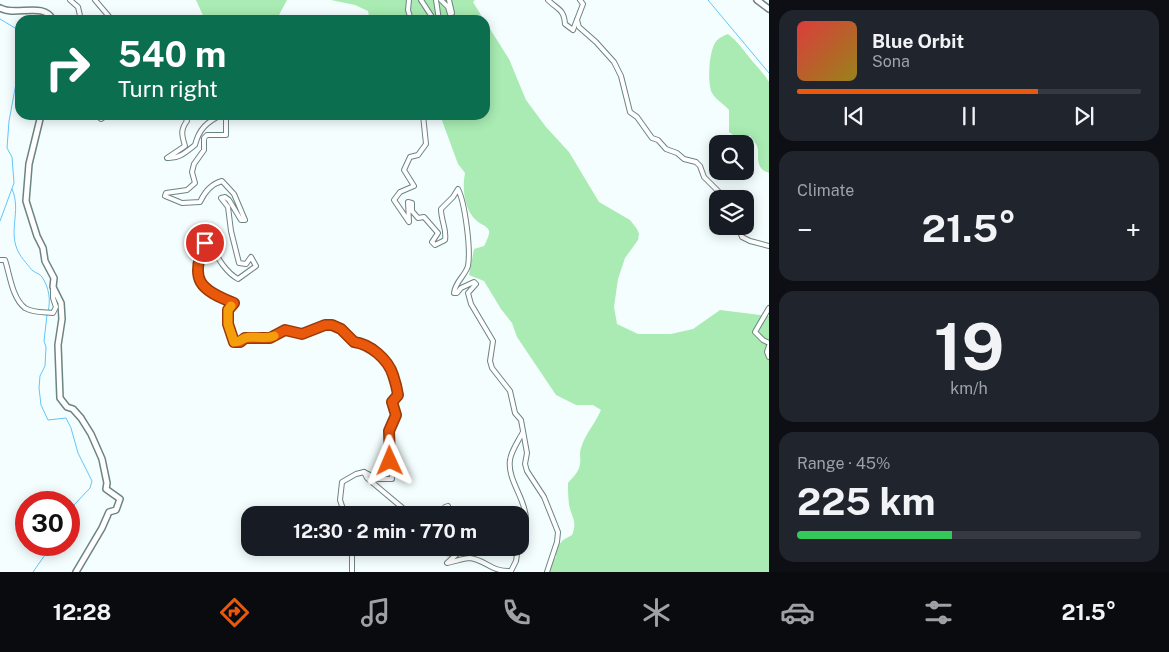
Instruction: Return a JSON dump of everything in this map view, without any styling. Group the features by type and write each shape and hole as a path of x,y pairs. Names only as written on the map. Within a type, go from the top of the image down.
{"street":[{"path":"70,0 78,7 80,15"},
{"path":"95,0 108,15"},
{"path":"409,0 410,15"},
{"path":"421,0 431,15"},
{"path":"436,0 438,15"},
{"path":"441,0 448,7 450,14 452,14 449,0"},
{"path":"548,0 562,12 565,24 573,30 583,4 580,0"},
{"path":"757,0 769,9"},
{"path":"0,8 9,11 42,10 50,15"},
{"path":"577,20 579,27 614,62 621,76 630,112 637,117 652,138 658,140 666,149 677,153 684,159 696,162 700,166 704,177 717,190"},
{"path":"0,260 5,260 16,295 26,308 53,314 56,307 53,298 54,278 45,261 43,248 37,236 26,201 29,164 40,120"},
{"path":"187,120 182,127 185,146 167,158 182,155 195,145 197,136 204,125 212,120"},
{"path":"226,120 226,135 207,135 204,138 204,150 194,164 192,172 195,184 187,190 166,193 165,196 182,203 200,202 205,192 214,183 222,181 234,194 245,220 241,220 229,200 225,197 221,198 228,207 231,231 239,263 246,264 251,257 256,266 238,279 231,275 209,242 205,243 198,266 199,279 208,291 234,303 228,310 228,324 234,342 240,342 245,338 270,338 285,330 302,334 325,325 332,325 341,329 354,342 363,343 385,360 393,373 398,395 392,402 396,415 389,431 392,479 378,479 364,472 356,474 342,482 340,500 342,506"},
{"path":"424,120 426,144 418,155 410,157 404,170 414,186 400,192 394,200 409,222 408,202 412,203 412,211 418,218 424,217 430,222 438,233 432,242 435,245 445,240 446,234 441,210 458,189 462,198 468,234 468,266 465,274 454,287 454,293 458,293 461,288 474,282 476,284 468,294 471,304 493,341 490,361 492,368 510,391 524,430 527,471 544,497 558,532 557,542 547,572"},
{"path":"741,235 750,241 769,246"},
{"path":"54,287 61,303 62,320 58,345 60,398 67,407 77,413 86,426 100,452 107,483 106,489 120,499 116,510 109,512 102,528 76,572"},
{"path":"769,308 754,332 769,344 767,352 769,357"},
{"path":"523,506 520,492 512,477 510,458 524,430"},
{"path":"364,472 367,478 401,506"},
{"path":"352,556 352,572"},
{"path":"455,556 447,563 470,558 486,564 493,570 506,572 511,571 517,556"}],"green space":[{"path":"196,0 287,0 279,15 203,15"},
{"path":"331,0 475,0 473,2 481,15 369,15 368,11 355,5"},
{"path":"490,29 509,59 526,100 546,127 569,152 599,202 630,220 637,229 639,234 638,240 625,258 618,279 614,307 617,324 638,334 671,334 693,329 720,310 769,316 769,572 550,572 551,563 556,557 555,546 558,546 563,540 572,535 574,530 568,483 578,470 580,450 601,410 593,405 576,405 556,395 517,337 512,323 484,281 469,275 474,249 484,246 489,231 469,211 464,192 465,173 458,164 442,120 490,120"},
{"path":"728,34 769,82 769,173 760,167 754,135 733,135 729,132 729,110 712,93 710,88 709,68 711,53 715,43 722,36"}],"waterway":[{"path":"708,0 769,73"},
{"path":"0,19 15,28"},
{"path":"0,221 14,183 12,157 7,148 9,121 15,89"},
{"path":"12,189 16,205 14,229 16,245 20,255 33,271 41,276 46,285 49,294 48,311"},
{"path":"47,315 44,341 46,347 45,366 40,376 39,388 41,405 48,420 66,418 71,428 78,453 92,481 90,488 80,499"},
{"path":"33,572 44,556"}],"slow traffic":[{"path":"231,306 228,310 228,324 234,342 240,342 245,338 270,338 274,336"}],"route":[{"path":"205,243 198,266 199,279 208,291 234,303 228,310 228,324 234,342 240,342 245,338 270,338 285,330 296,331 302,334 325,325 332,325 341,329 354,342 363,343 385,360 393,373 398,395 392,402 396,415 389,431 390,461"}]}
